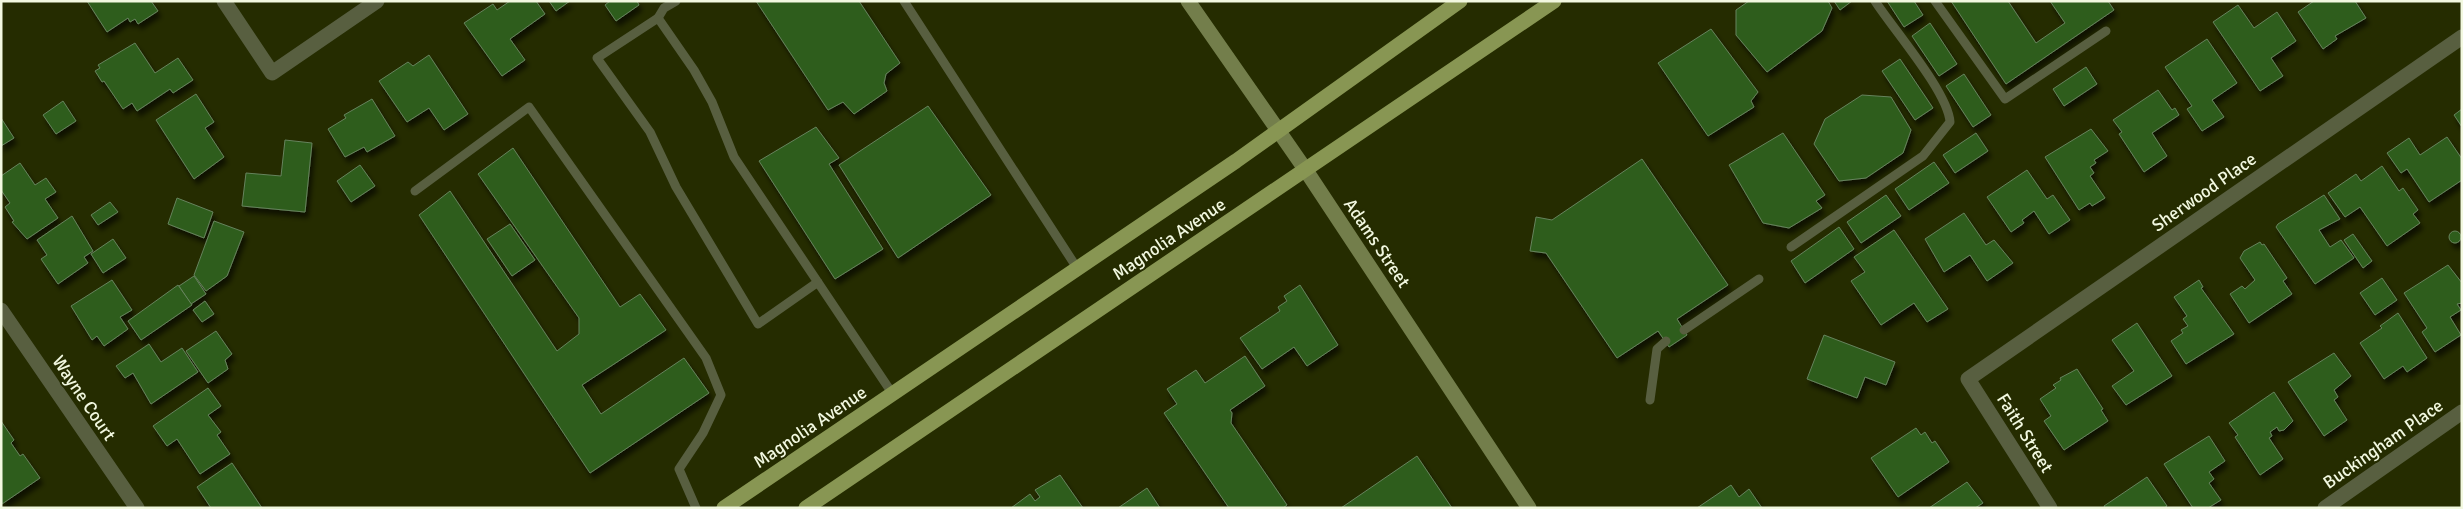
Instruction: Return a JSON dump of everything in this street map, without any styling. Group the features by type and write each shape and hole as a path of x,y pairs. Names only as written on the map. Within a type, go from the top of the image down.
{"main road":[{"name":"Adams Street","path":"1188,1 1279,130 1529,508"},
{"name":"Magnolia Avenue","path":"724,508 1279,130 1460,1"},
{"name":"Magnolia Avenue","path":"806,508 1554,1"}],"street":[{"path":"224,1 272,73 378,1"},
{"name":"Sherwood Place","path":"1968,379 2462,37"},
{"name":"Wayne Court","path":"1,310 137,508"},
{"name":"Faith Street","path":"1968,379 2050,508"},
{"name":"Buckingham Place","path":"2325,508 2462,412"}],"lane":[{"path":"676,1 664,8 658,18 598,58 650,132 676,187 758,324 818,282"},
{"path":"904,1 1077,268"},
{"path":"1791,247 1923,156 1950,122 1945,105 1930,80 1875,1"},
{"path":"1935,1 2005,98 2106,31"},
{"path":"658,18 694,70 712,102 734,157 892,393"},
{"path":"415,191 529,107 706,358 721,395 703,433 680,469 696,508"},
{"path":"1684,330 1759,279"},
{"path":"1650,400 1657,349 1666,341"}],"building":[{"path":"87,1 151,1 158,11 138,24 135,19 130,22 128,18 107,32"},
{"path":"510,1 536,1 545,14 510,39 525,60 502,76 464,23 493,4 497,10"},
{"path":"549,1 570,1 556,11"},
{"path":"610,1 637,1 639,5 616,21 605,5"},
{"path":"756,1 859,1 900,63 886,74 884,83 887,91 854,114 843,102 828,110"},
{"path":"1749,1 1828,1 1832,8 1822,31 1767,72 1736,35 1736,10"},
{"path":"1834,1 1852,1 1840,10"},
{"path":"1887,1 1914,1 1923,15 1904,27"},
{"path":"1951,1 2008,1 2036,43 2065,23 2050,1 2108,1 2114,10 2006,84"},
{"path":"2314,1 2355,1 2366,18 2335,36 2337,39 2323,49 2298,12"},
{"path":"2238,5 2254,28 2277,12 2296,41 2271,58 2283,76 2260,91 2213,22"},
{"path":"1930,23 1957,64 1939,76 1912,36"},
{"path":"1711,29 1758,92 1751,101 1754,107 1708,136 1658,63"},
{"path":"2207,39 2237,83 2212,100 2224,117 2202,131 2187,109 2192,106 2165,67"},
{"path":"135,43 155,73 178,58 193,80 173,93 170,89 137,111 132,103 123,109 95,71 100,68 98,65"},
{"path":"429,55 468,114 444,130 429,108 407,122 379,81 408,62 413,66"},
{"path":"1900,59 1933,108 1915,120 1882,71"},
{"path":"2086,67 2097,84 2064,106 2053,89"},
{"path":"1964,74 1991,115 1973,127 1946,86"},
{"path":"2158,90 2172,110 2175,108 2179,115 2152,133 2167,156 2144,172 2119,134 2122,132 2113,120"},
{"path":"196,94 214,122 205,128 224,157 194,179 156,120"},
{"path":"1862,95 1891,97 1911,130 1903,153 1866,178 1839,181 1814,144 1825,119"},
{"path":"372,99 395,136 367,152 364,147 345,157 328,129 346,118 344,115"},
{"path":"63,101 76,121 56,134 43,115"},
{"path":"928,106 991,195 898,258 839,165"},
{"path":"2462,109 2462,127 2454,115"},
{"path":"1,118 14,138 1,146"},
{"path":"816,127 839,158 829,164 883,249 835,279 759,161"},
{"path":"2091,129 2108,151 2094,160 2096,163 2090,167 2094,173 2090,176 2105,198 2092,206 2090,203 2079,210 2045,157"},
{"path":"1783,133 1825,195 1816,201 1822,208 1789,228 1763,223 1729,165"},
{"path":"1976,133 1988,151 1955,173 1943,155"},
{"path":"2447,137 2462,159 2462,180 2429,202 2407,169 2401,173 2387,153 2409,138 2420,155"},
{"path":"285,140 312,143 305,212 242,206 246,173 281,176"},
{"path":"513,148 620,307 640,294 666,330 582,385 601,414 684,358 709,393 590,473 419,215 450,191 557,351 579,334 579,318 478,174"},
{"path":"1642,159 1728,285 1677,319 1687,335 1669,347 1658,331 1617,358 1546,253 1530,251 1536,217 1552,220"},
{"path":"1934,162 1949,183 1909,210 1895,189"},
{"path":"20,163 35,185 46,178 56,192 45,199 58,218 27,239 12,222 14,221 5,207 10,203 1,190 1,176"},
{"path":"360,165 375,186 351,202 337,181"},
{"path":"2382,166 2399,191 2403,188 2418,210 2413,214 2420,223 2387,246 2360,207 2345,217 2328,193 2356,174 2361,181"},
{"path":"2027,170 2047,199 2053,195 2070,220 2049,234 2034,211 2022,220 2024,223 2011,232 1987,197"},
{"path":"1886,195 1901,216 1861,243 1847,222"},
{"path":"2324,195 2340,219 2319,230 2330,247 2341,240 2354,258 2315,284 2276,227"},
{"path":"177,198 213,212 204,238 168,224"},
{"path":"110,202 118,212 98,225 91,215"},
{"path":"1964,213 1986,245 1994,240 2013,263 1987,281 1970,255 1944,272 1925,239"},
{"path":"72,216 93,251 84,257 88,263 58,284 41,259 47,255 37,240"},
{"path":"214,221 244,232 227,276 206,291 194,275"},
{"path":"510,224 535,260 512,276 487,239"},
{"path":"1839,227 1854,249 1805,283 1791,261"},
{"path":"1894,230 1948,309 1927,322 1914,303 1881,325 1851,281 1865,272 1854,257"},
{"path":"2453,231 2457,231 2461,237 2457,243 2453,243 2449,239 2449,235"},
{"path":"2353,234 2372,261 2363,268 2344,240"},
{"path":"113,239 126,258 103,273 91,254"},
{"path":"2260,242 2262,245 2264,244 2287,278 2283,281 2292,294 2249,323 2230,294 2242,286 2245,289 2255,280 2240,258 2244,251"},
{"path":"2448,265 2462,283 2462,303 2457,304 2461,310 2450,317 2461,335 2435,352 2422,332 2427,328 2404,293"},
{"path":"194,276 206,294 191,304 179,286"},
{"path":"2382,278 2397,300 2375,315 2360,293"},
{"path":"112,280 132,310 120,317 128,329 104,346 97,336 92,340 71,306"},
{"path":"2199,280 2203,287 2201,288 2234,334 2186,364 2171,341 2183,333 2181,330 2188,326 2183,319 2187,316 2174,297"},
{"path":"178,285 192,305 141,340 128,321"},
{"path":"1300,285 1338,345 1307,366 1294,347 1262,369 1240,338 1280,311 1278,307 1287,301 1284,296"},
{"path":"205,301 214,314 202,322 193,310"},
{"path":"2398,313 2427,358 2407,372 2403,366 2384,379 2360,343 2382,328 2380,326"},
{"path":"2137,323 2172,376 2126,405 2112,386 2134,371 2112,340"},
{"path":"216,331 232,354 225,360 228,369 208,383 186,351"},
{"path":"1824,335 1895,362 1886,385 1865,377 1857,398 1807,379"},
{"path":"149,344 161,362 182,348 198,372 151,404 133,373 125,378 116,366"},
{"path":"2334,353 2351,376 2334,390 2338,397 2334,400 2347,420 2324,436 2288,382"},
{"path":"1245,356 1265,386 1230,410 1232,413 1231,423 1287,505 1283,508 1229,508 1164,413 1177,404 1167,389 1196,370 1205,383"},
{"path":"2077,369 2103,409 2101,410 2108,421 2064,450 2044,421 2051,416 2040,399 2056,388 2053,385 2061,380 2060,378"},
{"path":"208,388 221,406 208,415 221,432 217,435 230,454 200,474 177,439 167,446 153,426"},
{"path":"2274,392 2293,421 2284,430 2279,431 2277,427 2270,432 2272,436 2269,438 2283,459 2260,475 2235,437 2238,435 2229,423"},
{"path":"1,421 14,440 11,443 20,456 23,454 40,478 2,504"},
{"path":"1916,428 1921,435 1925,432 1932,443 1935,441 1949,462 1898,497 1871,458"},
{"path":"2209,436 2225,461 2209,472 2214,479 2209,483 2221,500 2208,508 2193,508 2164,464"},
{"path":"1417,456 1452,508 1341,508"},
{"path":"232,463 262,508 211,508 197,487"},
{"path":"1060,475 1083,508 1011,508 1030,494 1035,501 1040,497 1035,490"},
{"path":"2147,477 2167,506 2164,508 2105,508 2104,506"},
{"path":"1967,482 1983,503 1975,508 1929,508"},
{"path":"1731,485 1739,497 1749,489 1762,508 1697,508"},
{"path":"1147,488 1160,508 1118,508"}]}
